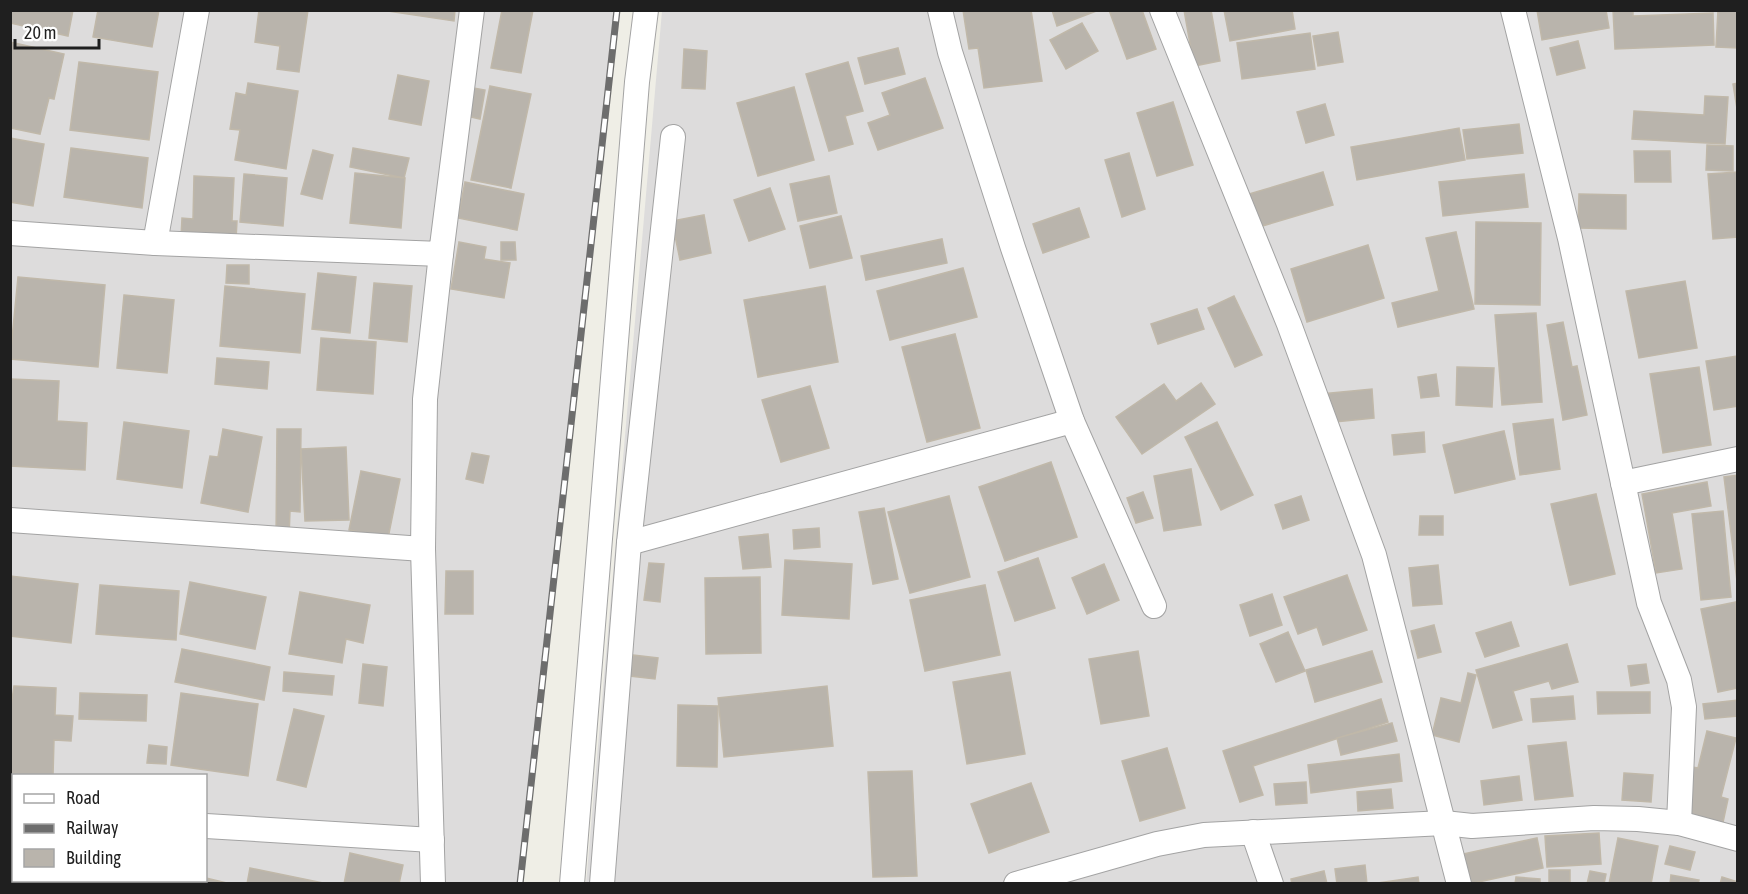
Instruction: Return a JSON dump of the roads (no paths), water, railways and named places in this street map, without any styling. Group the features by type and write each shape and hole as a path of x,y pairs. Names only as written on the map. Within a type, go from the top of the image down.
{"street":[{"path":"155,243 197,10"},
{"path":"433,884 423,549 425,399 472,10"},
{"path":"572,884 637,82 646,10"},
{"path":"940,10 950,52 1072,421 1154,606"},
{"path":"1162,10 1289,324 1374,555 1459,884"},
{"path":"1513,10 1570,238 1649,603 1679,680 1684,707 1679,823"},
{"path":"602,884 629,543 673,137"},
{"path":"10,233 155,243 441,254"},
{"path":"629,543 1072,421"},
{"path":"1623,483 1737,459"},
{"path":"10,520 423,549"},
{"path":"1016,884 1157,844 1204,835 1444,823 1484,825 1594,818 1679,823 1737,839"},
{"path":"207,826 432,840"},
{"path":"1254,832 1271,884"}],"railway":[{"path":"520,884 617,10"}]}
